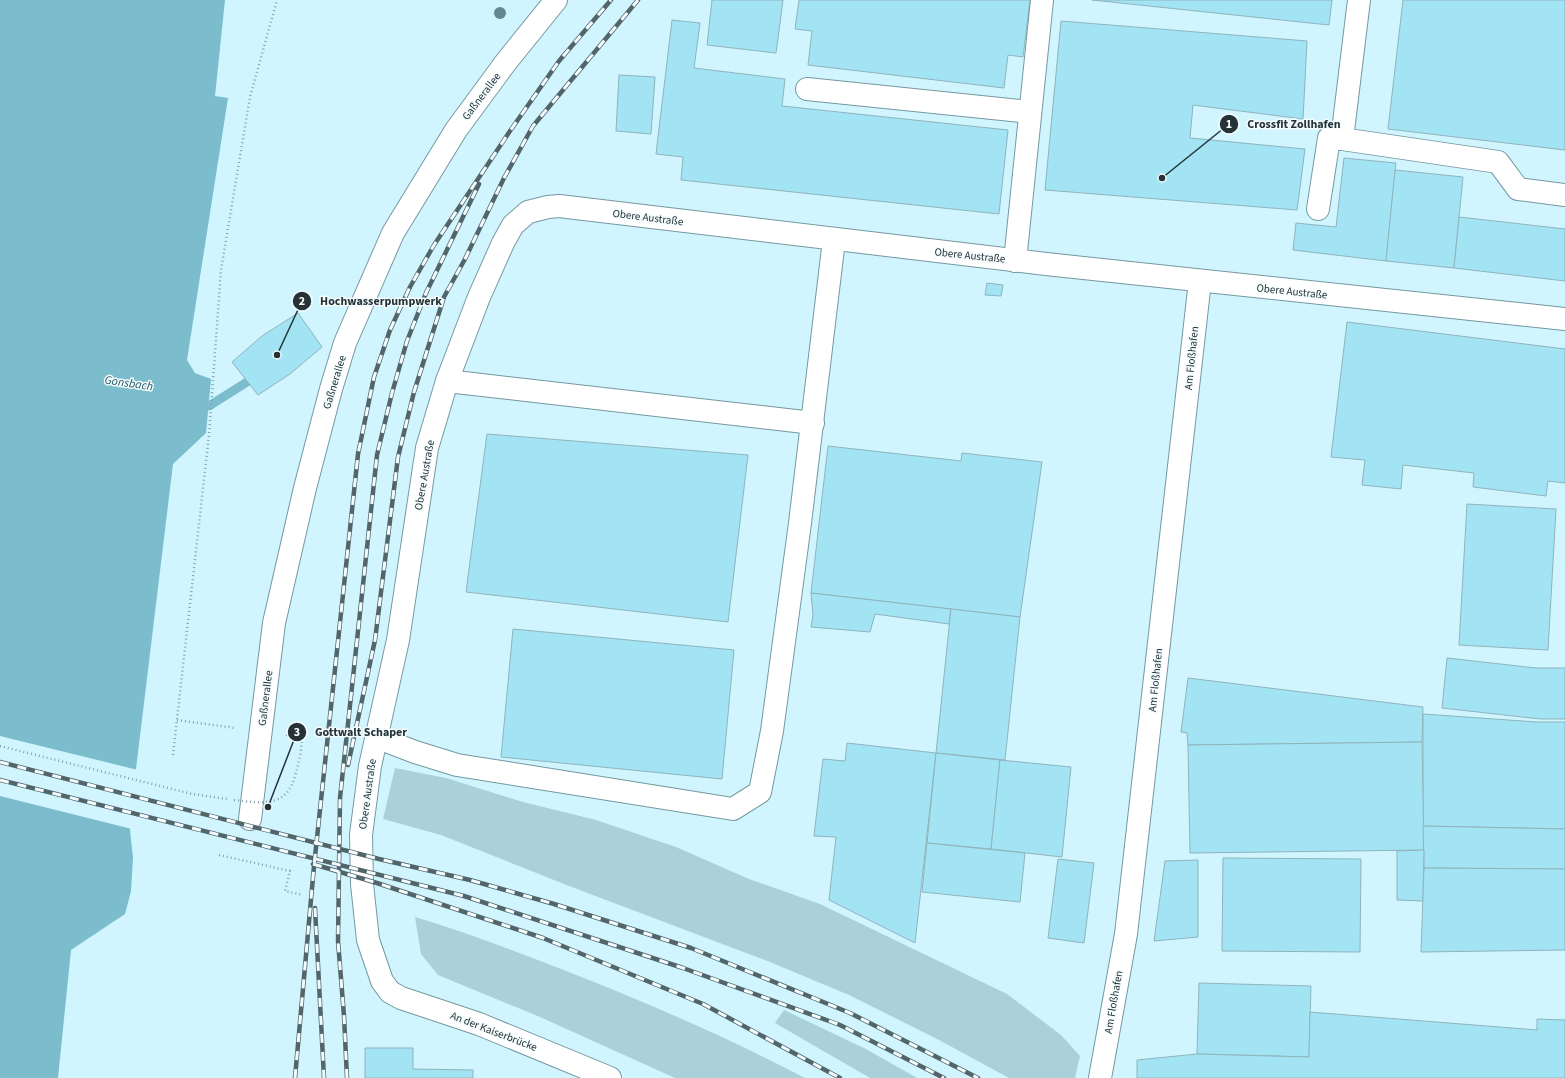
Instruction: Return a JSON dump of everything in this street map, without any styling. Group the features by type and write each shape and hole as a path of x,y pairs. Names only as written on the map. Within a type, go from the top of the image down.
{"street":[{"name":"Gaßnerallee","path":"250,819 274,623 307,480 345,343 393,233 456,130 506,62 556,0"},
{"path":"1015,261 1042,0"},
{"path":"1342,139 1359,0"},
{"path":"807,89 1030,112"},
{"path":"1318,209 1329,138 1498,162 1518,189 1565,195"},
{"name":"Obere Austraße","path":"382,981 368,940 362,884 361,835 364,804 376,736 398,640 427,448 447,381 479,297 503,243 513,226 528,212 559,206 1015,261 1565,319"},
{"path":"376,736 416,752 457,765 733,809 760,792 772,731 813,423 834,240"},
{"name":"Am Floßhafen","path":"1100,1078 1126,934 1200,281"},
{"path":"447,381 813,423"},
{"name":"An der Kaiserbrücke","path":"382,981 390,992 401,998 479,1024 610,1078"}],"path":[{"path":"173,756 209,435 222,262 250,97 277,0"},
{"path":"176,720 261,732"},
{"path":"0,746 192,794 265,803 280,798 290,790 296,778 302,738 293,736"},
{"path":"219,855 290,871 285,891 303,895"}],"shaded area":[{"path":"395,768 446,778 523,802 596,820 676,847 749,879 820,904 1007,994 1061,1035 1080,1056 1075,1078 1009,1078 939,1040 849,995 770,962 569,886 441,835 383,819"},
{"path":"415,917 486,940 620,992 713,1033 805,1078 675,1078 540,1017 438,975 421,954"},
{"path":"784,1010 866,1049 917,1078 870,1078 775,1023"}],"water":[{"path":"0,0 225,0 215,96 228,98 187,360 195,373 211,379 206,433 173,464 130,830 133,858 131,891 125,914 71,950 58,1078 0,1078"}],"pier":[{"path":"0,736 138,770 132,829 0,796"}],"building":[{"path":"712,0 783,0 776,53 707,45"},
{"path":"799,0 1030,0 1023,57 1008,55 1004,88 808,65 812,31 795,29"},
{"path":"1092,0 1332,0 1329,25"},
{"path":"1403,0 1565,0 1565,150 1388,129"},
{"path":"672,20 700,23 694,68 785,79 782,106 1008,130 999,214 681,180 683,157 656,154"},
{"path":"1061,21 1307,41 1303,119 1193,105 1190,138 1305,149 1297,210 1045,190"},
{"path":"619,75 655,77 651,134 616,131"},
{"path":"1344,158 1396,163 1386,261 1293,250 1296,223 1336,227"},
{"path":"1395,170 1463,177 1454,268 1386,261"},
{"path":"1459,217 1565,229 1565,281 1454,268"},
{"path":"987,283 1003,285 1001,296 985,295"},
{"path":"298,313 322,347 290,374 258,395 232,362 262,336"},
{"path":"1347,322 1565,349 1565,483 1548,481 1546,496 1473,487 1474,473 1403,465 1401,489 1362,485 1365,460 1331,457"},
{"path":"487,434 748,455 728,622 466,592"},
{"path":"828,446 961,461 962,453 1042,462 1020,617 811,593"},
{"path":"1467,504 1556,509 1548,650 1459,645"},
{"path":"811,593 951,609 949,624 875,614 870,632 811,627 813,615"},
{"path":"951,609 1020,617 1005,760 936,753"},
{"path":"513,629 734,650 722,779 501,757"},
{"path":"1447,658 1536,668 1565,668 1565,719 1540,719 1442,708"},
{"path":"1188,678 1423,707 1422,742 1188,745 1187,733 1181,732"},
{"path":"1423,714 1537,722 1565,722 1565,829 1423,826"},
{"path":"1422,742 1424,850 1190,853 1188,745"},
{"path":"847,743 936,753 915,943 829,900 836,837 814,836 823,759 845,761"},
{"path":"936,753 1000,760 991,849 927,843"},
{"path":"1000,760 1071,767 1062,857 991,849"},
{"path":"1423,826 1565,829 1565,869 1424,868"},
{"path":"927,843 1025,853 1020,902 922,892"},
{"path":"1424,850 1423,901 1397,900 1397,851"},
{"path":"1223,858 1361,859 1360,952 1222,951"},
{"path":"1058,859 1094,863 1084,943 1048,938"},
{"path":"1198,860 1198,937 1154,941 1165,861"},
{"path":"1424,868 1565,869 1565,950 1421,952"},
{"path":"1199,983 1311,986 1309,1057 1197,1054"},
{"path":"1310,1012 1537,1030 1537,1019 1565,1020 1565,1078 1137,1078 1137,1060 1197,1054 1309,1057"},
{"path":"365,1048 413,1048 413,1069 473,1070 473,1078 365,1078"}],"waterway":[{"name":"Gonsbach","path":"198,404 209,406 247,382"}],"railway":[{"path":"295,1078 314,866 358,454 374,377 390,330 410,287 434,245 559,61 611,0"},
{"path":"348,765 375,640 398,457 414,392 444,297 465,259 504,178 533,126 638,0"},
{"path":"347,1078 338,941 340,798 377,455 392,393 407,341 426,293 479,184"},
{"path":"0,762 379,859 470,880 554,904 691,948 850,1013 978,1078"},
{"path":"0,780 464,896 683,968 840,1025 944,1078"},
{"path":"313,864 377,883 543,938 703,1004 840,1078"},
{"path":"315,908 324,1078"}],"place":[{"name":"Crossfit Zollhafen","path":"1162,178"},
{"name":"Hochwasserpumpwerk","path":"277,355"},
{"name":"Gottwalt Schaper","path":"268,807"}]}
